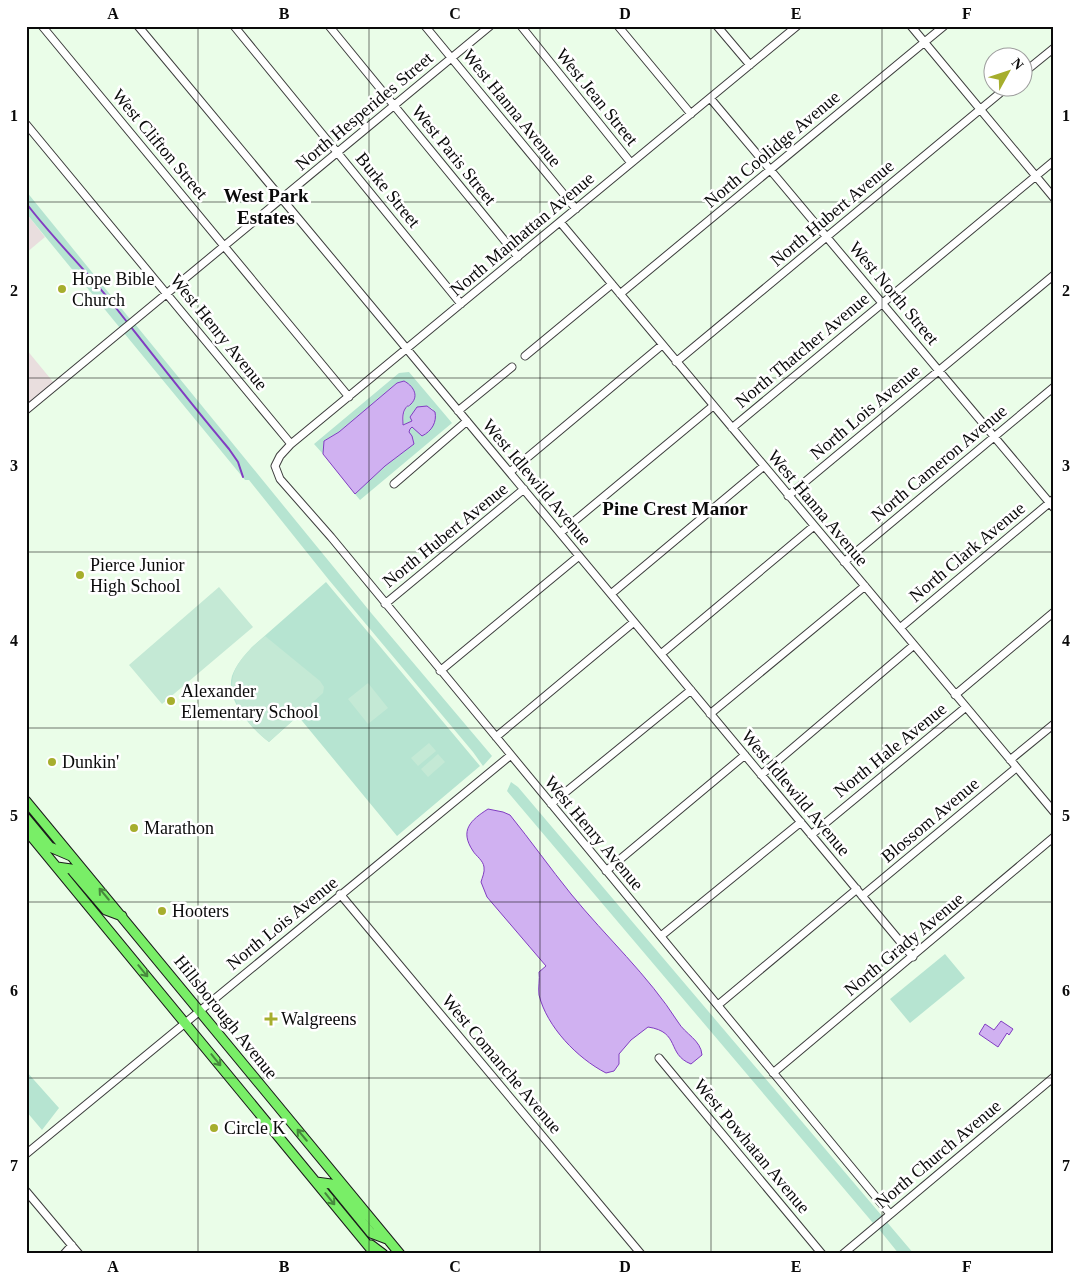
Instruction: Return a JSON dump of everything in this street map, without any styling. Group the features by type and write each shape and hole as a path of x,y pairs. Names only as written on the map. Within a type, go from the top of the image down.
{"main road":[{"name":"Hillsborough Avenue","path":"26,801 400,1254"},
{"path":"26,818 50,847 72,856"},
{"path":"26,830 375,1254"},
{"path":"57,867 71,869 106,910 122,916"},
{"path":"316,1182 331,1184 371,1233 388,1239"},
{"path":"364,1240 383,1254"}],"street":[{"name":"West Clifton Street","path":"42,26 349,397"},
{"name":"West Idlewild Avenue","path":"138,26 913,957"},
{"name":"Burke Street","path":"234,26 461,304"},
{"name":"West Paris Street","path":"329,26 518,257"},
{"name":"West Hanna Avenue","path":"425,26 576,209"},
{"name":"North Hesperides Street","path":"26,410 490,26"},
{"name":"West Jean Street","path":"521,26 631,163"},
{"path":"618,26 691,114"},
{"path":"717,26 750,65"},
{"name":"North Manhattan Avenue","path":"277,470 275,466 280,456 291,444 797,26"},
{"path":"911,26 1054,198"},
{"name":"North Coolidge Avenue","path":"620,294 944,26"},
{"path":"1032,66 1054,48"},
{"name":"West North Street","path":"710,98 1052,504"},
{"name":"North Hubert Avenue","path":"676,362 994,98"},
{"name":"West Henry Avenue","path":"26,124 291,444"},
{"name":"North Thatcher Avenue","path":"732,428 1054,161"},
{"name":"West Hanna Avenue","path":"560,222 1054,812"},
{"name":"North Lois Avenue","path":"788,496 1054,275"},
{"path":"525,356 612,284"},
{"name":"North Hubert Avenue","path":"510,472 662,345"},
{"path":"458,411 512,367"},
{"name":"North Cameron Avenue","path":"844,562 1054,387"},
{"name":"North Thatcher Avenue","path":"560,533 714,406"},
{"path":"394,484 467,421"},
{"path":"611,594 764,466"},
{"name":"West Henry Avenue","path":"277,470 280,478 890,1214"},
{"name":"North Hubert Avenue","path":"385,604 524,490"},
{"name":"North Clark Avenue","path":"900,628 1052,504"},
{"path":"661,654 814,526"},
{"path":"440,671 579,556"},
{"path":"710,714 865,586"},
{"name":"North Hale Avenue","path":"955,695 1054,612"},
{"path":"496,737 634,622"},
{"path":"762,775 914,645"},
{"path":"551,804 691,690"},
{"name":"North Hale Avenue","path":"811,835 966,707"},
{"path":"1010,760 1054,724"},
{"name":"North Lois Avenue","path":"26,1154 511,755"},
{"path":"606,871 745,755"},
{"name":"Blossom Avenue","path":"862,896 1016,768"},
{"path":"661,936 801,822"},
{"name":"North Grady Avenue","path":"773,1072 913,957 1054,837"},
{"path":"718,1005 856,889"},
{"name":"West Comanche Avenue","path":"340,894 640,1254"},
{"name":"West Powhatan Avenue","path":"659,1058 822,1254"},
{"name":"North Church Avenue","path":"843,1254 1052,1081"},
{"path":"26,1191 79,1254"},
{"path":"64,1254 72,1245"}],"shaded area":[{"path":"26,213 45,237 26,253"},
{"path":"26,349 54,383 26,405"},
{"path":"404,381 410,385 415,397 414,401 404,411 403,425 412,421 410,417 417,407 427,406 435,412 433,426 429,432 422,436 412,427 409,432 414,444 385,466 355,494 323,454 324,441 339,432 397,383"},
{"path":"488,809 510,815 584,910 654,988 681,1026 699,1045 702,1055 691,1064 683,1060 665,1033 648,1027 631,1040 619,1054 619,1064 614,1071 606,1073 584,1059 556,1030 543,1007 539,995 539,972 546,966 487,897 481,882 484,871 483,865 469,844 467,831 469,826"},
{"path":"1001,1021 1013,1029 1009,1035 1007,1033 998,1047 979,1034 985,1024 994,1030"}],"green space":[{"path":"26,191 130,319 120,328 26,213"},
{"path":"135,324 372,614 492,756 483,766 249,480 245,480 124,333"},
{"path":"409,372 452,423 360,500 355,494 385,466 413,444 410,429 412,427 417,431 433,409 427,406 412,421 403,425 406,407 410,405 404,381 397,383 339,432 324,441 323,454 314,444 399,373"},
{"path":"326,582 480,766 397,836 298,716 269,742 248,722 232,695 232,676 246,654"},
{"path":"219,587 253,627 162,704 129,665"},
{"path":"265,636 320,681 324,687 323,693 269,742 245,717 234,696 232,686 236,667 241,659"},
{"path":"368,683 388,708 368,724 348,699"},
{"path":"429,743 436,751 418,766 411,758"},
{"path":"438,754 445,762 428,777 421,769"},
{"path":"511,782 518,787 882,1216 873,1223 507,791"},
{"path":"945,954 965,978 910,1023 890,999"},
{"path":"26,1071 59,1108 42,1130 26,1111"},
{"path":"886,1221 914,1254 899,1254 878,1228"}],"waterway":[{"path":"26,203 105,295 229,449 238,462 243,477"}],"place":[{"name":"Hope Bible Church","path":"62,289"},
{"name":"Pierce Junior High School","path":"80,575"},
{"name":"Alexander Elementary School","path":"171,701"},
{"name":"Dunkin'","path":"52,762"},
{"name":"Marathon","path":"134,828"},
{"name":"Hooters","path":"162,911"},
{"name":"Walgreens","path":"271,1019"},
{"name":"Circle K","path":"214,1128"}],"district":[{"name":"West Park Estates","path":"266,206"},
{"name":"Pine Crest Manor","path":"675,508"}]}
